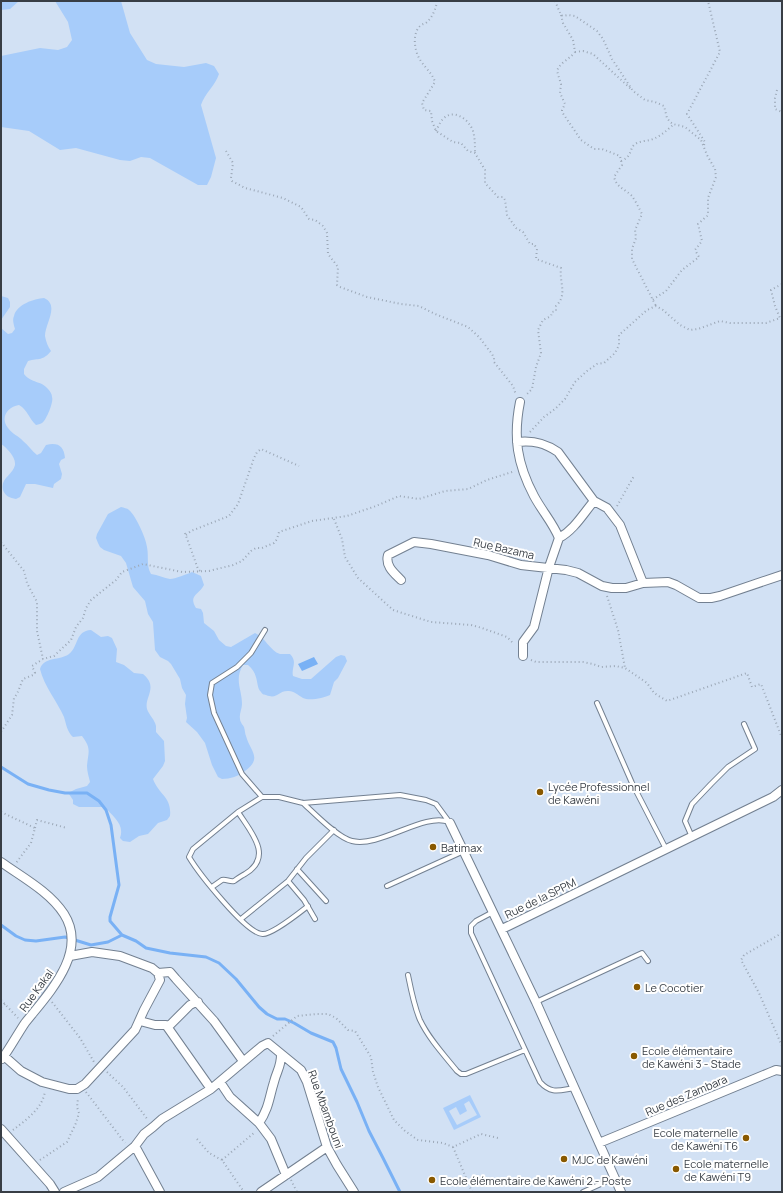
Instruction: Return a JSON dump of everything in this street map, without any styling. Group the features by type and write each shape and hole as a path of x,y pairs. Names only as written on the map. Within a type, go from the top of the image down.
{"street":[{"path":"520,402 516,421 522,470 535,497 554,526 559,538"},
{"path":"519,442 536,441 551,447 558,452 594,501 607,508 620,526 642,583"},
{"path":"523,656 523,642 534,627 549,567 559,538 573,527 594,501"},
{"name":"Rue Bazama","path":"401,580 389,568 386,560 388,555 414,542 488,555 521,565 549,567 578,573 612,588 626,588 642,583 668,582 699,598 711,598 782,575"},
{"name":"Rue de la SPPM","path":"621,1192 502,929 773,797 782,790"},
{"path":"450,823 502,929"},
{"name":"Rue Kakal","path":"1,862 43,892 56,904 65,915 71,936 70,956 61,976 25,1024 3,1058"},
{"path":"70,956 92,952 120,956 140,963 158,973 170,972 214,1020 244,1061"},
{"path":"3,1058 28,1076 46,1083 69,1089 80,1088 100,1069 135,1030 160,980 158,973"},
{"path":"168,1027 190,1005 194,1002 198,1002"},
{"path":"140,1021 155,1025 166,1025 211,1089"},
{"path":"64,1192 98,1177 133,1148 144,1134 162,1119 211,1089 268,1043"},
{"name":"Rue Mbambouni","path":"268,1043 301,1070 327,1147 354,1192"},
{"path":"260,1123 266,1112 274,1082 281,1064 281,1055"},
{"name":"Rue des Zambara","path":"600,1143 776,1070 782,1071"},
{"path":"220,1082 230,1097 260,1123 271,1140 287,1174"},
{"path":"1,1129 50,1184 55,1192"},
{"path":"262,1192 327,1147"},
{"path":"133,1148 160,1192"}],"lane":[{"path":"262,797 242,774 214,713 210,695 212,683 237,667 251,654 265,630"},
{"path":"597,703 632,783 666,849"},
{"path":"692,837 685,821 692,804 728,767 755,749 744,724"},
{"path":"308,906 273,930 264,934 258,933 252,930 233,913 196,869 189,857 193,850 238,812 262,797 279,797 303,803 400,795 426,800 436,804 450,823"},
{"path":"303,803 334,830 350,841 364,843 436,820 444,820 450,823"},
{"path":"212,887 222,880 233,881 253,870 259,859 259,848 254,837 238,812"},
{"path":"241,920 288,881 306,858 334,830"},
{"path":"387,886 464,851"},
{"path":"297,868 326,901"},
{"path":"288,881 308,906 315,919"},
{"path":"494,912 476,921 471,926 471,933 540,1082 546,1089 552,1091 575,1088"},
{"path":"536,1002 642,953 648,961"},
{"path":"408,975 414,1004 420,1020 432,1040 461,1074 466,1074 525,1050"},
{"path":"583,1192 614,1178"}],"path":[{"path":"437,1 436,9 427,22 420,26 414,39 416,52 422,65 434,77 434,82 422,103 424,110 432,111 432,121 436,131 453,142 460,143 468,151 474,153"},
{"path":"555,1 563,23 573,40 575,52"},
{"path":"704,146 705,142 687,114 720,52 708,1"},
{"path":"561,15 575,16 597,31 603,38 612,59 633,91"},
{"path":"652,300 666,291 682,270 699,257 695,252 702,242 698,224 707,216 708,213 708,196 716,177 714,166 699,138 688,129 673,124 667,118 666,109 664,106 645,100 628,88 593,54 583,51 575,52 562,63 557,71 561,84 560,93 565,104 562,112 581,140 594,149 602,149 620,156 622,161 621,168 616,173 614,178 624,191 632,196 642,214 635,230 636,238 632,249 632,259 652,300 656,306 690,330 698,329 720,321 730,323 766,323 780,318 771,290 782,284"},
{"path":"777,90 775,108 782,112"},
{"path":"226,151 233,163 232,181 245,188 283,198 301,207 309,219 314,220 323,226 327,233 328,254 338,267 337,285 367,297 419,306 468,327 479,337 492,354 494,362 513,386 518,401 520,402 532,388 536,367 541,353 538,330 543,320 551,316 552,312 556,311 556,306 561,301 563,286 561,281 561,268 536,259 537,249 534,244 530,244 524,232 516,228 507,215 505,200 502,197 498,197 485,183 485,170 474,153 475,142 472,129 466,119 456,115 449,115 442,120 436,131"},
{"path":"622,161 629,156 637,143 649,140 667,132 673,124"},
{"path":"519,442 565,399 575,382 587,371 597,364 604,363 615,353 620,342 619,335 627,327 647,310 656,306"},
{"path":"201,572 196,564 185,534 229,516 238,504 257,452 261,450 299,466"},
{"path":"1,732 12,715 14,698 23,680 35,672 32,666 42,659 54,656 71,640 76,627 83,618 86,608 92,600 116,580 122,572 143,564 182,572 209,571 234,565 242,561 251,551 256,548 262,548 274,543 279,532 312,522 346,516 376,506 399,496 419,498 445,491 468,489 487,480 522,470"},
{"path":"612,514 634,476"},
{"path":"1,542 24,571 27,583 37,602 37,631 42,659"},
{"path":"605,586 618,630 625,668"},
{"path":"761,684 782,738"},
{"path":"1,812 35,828"},
{"path":"12,870 31,843 37,820 67,828"},
{"path":"782,933 744,955 741,960 759,993 782,1046"},
{"path":"47,996 80,1038 100,1069 115,1079 132,1098 153,1127"},
{"path":"1,1000 25,1024"},
{"path":"1,1007 5,1004"},
{"path":"268,1043 275,1034 297,1016 328,1014 336,1018 348,1030 355,1031 371,1057 373,1072 378,1087 394,1120 406,1132 418,1140 442,1143 453,1147 481,1134 498,1138"},
{"path":"6,1136 39,1107 44,1100 46,1083"},
{"path":"80,1088 133,1148"},
{"path":"33,1165 67,1142 79,1113 77,1107 80,1088"},
{"path":"222,1160 256,1131 260,1123"},
{"path":"197,1139 209,1153 222,1160 244,1192"},
{"path":"453,1147 472,1192"},
{"path":"287,1174 297,1192"}],"shaded area":[{"path":"1,1 19,1 10,9 1,10"},
{"path":"55,1 121,1 130,33 147,60 156,64 184,67 206,63 214,66 219,74 201,105 216,158 211,177 207,185 198,185 150,158 141,157 130,161 120,160 76,148 60,150 29,131 1,127 1,56 40,48 58,50 67,47 72,40 68,22"},
{"path":"1,296 8,298 10,307 1,320"},
{"path":"44,298 49,301 51,305 45,336 51,351 41,359 28,361 24,369 24,374 30,379 45,386 52,395 51,407 46,419 40,424 36,425 24,409 19,405 8,411 5,420 10,430 37,455 41,453 46,445 54,444 62,448 65,458 61,460 59,464 62,474 61,479 54,484 53,488 35,484 26,484 20,497 16,499 6,495 3,490 3,482 14,468 15,462 13,456 1,444 1,328 8,334 12,333 15,329 13,318 19,308 31,301"},
{"path":"121,507 126,508 132,513 145,538 151,574 170,579 192,572 201,576 204,585 195,595 193,600 194,604 196,608 201,609 204,623 214,631 219,640 226,646 231,647 255,633 259,635 276,652 280,654 290,654 294,660 293,676 302,679 311,679 336,657 341,655 345,656 347,661 338,678 334,682 330,695 313,699 303,698 291,691 282,692 276,696 263,694 259,690 256,676 252,669 248,665 243,665 239,675 242,699 240,720 254,754 254,758 250,766 243,773 237,776 225,779 218,777 212,765 205,743 197,732 186,722 186,695 182,688 180,679 171,664 160,657 155,650 153,622 148,614 145,601 133,587 126,563 121,556 104,550 98,543 96,538 97,534 108,514"},
{"path":"91,630 101,637 108,636 112,638 117,649 116,662 124,665 134,673 143,674 148,679 151,688 147,700 147,709 156,726 156,732 164,741 165,761 153,779 169,804 170,816 167,820 158,823 148,834 139,836 130,842 123,841 120,838 120,825 105,807 79,807 73,804 73,800 69,794 70,792 87,786 90,782 87,768 88,748 82,736 73,737 69,733 64,717 44,681 40,669 45,662 69,654 82,633"},
{"path":"314,657 318,664 302,671 298,664"},
{"path":"470,1095 481,1117 454,1130 443,1108","holes":["469,1101 477,1115 457,1125 449,1111 456,1107 460,1115 467,1111 464,1104"]}],"waterway":[{"path":"1,767 28,784 65,793 87,793 99,801 106,810 111,825 119,885 110,921 122,935 136,941 146,948 170,953 206,957 219,963 236,979 259,1007 267,1014 277,1019 285,1019 311,1033 333,1042 341,1069 369,1131 400,1192"},
{"path":"1,925 16,936 25,940 36,941 65,937 91,945 108,942 122,935"}],"place":[{"name":"Lycée Professionnel de Kawéni","path":"540,792"},
{"name":"Batimax","path":"433,847"},
{"name":"Le Cocotier","path":"637,987"},
{"name":"Ecole élémentaire de Kawéni 3 - Stade","path":"634,1056"},
{"name":"Ecole maternelle de Kawéni T6","path":"746,1138"},
{"name":"MJC de Kawéni","path":"564,1159"},
{"name":"Ecole maternelle de Kawéni T9","path":"676,1169"},
{"name":"Ecole élémentaire de Kawéni 2 - Poste","path":"432,1180"}]}
